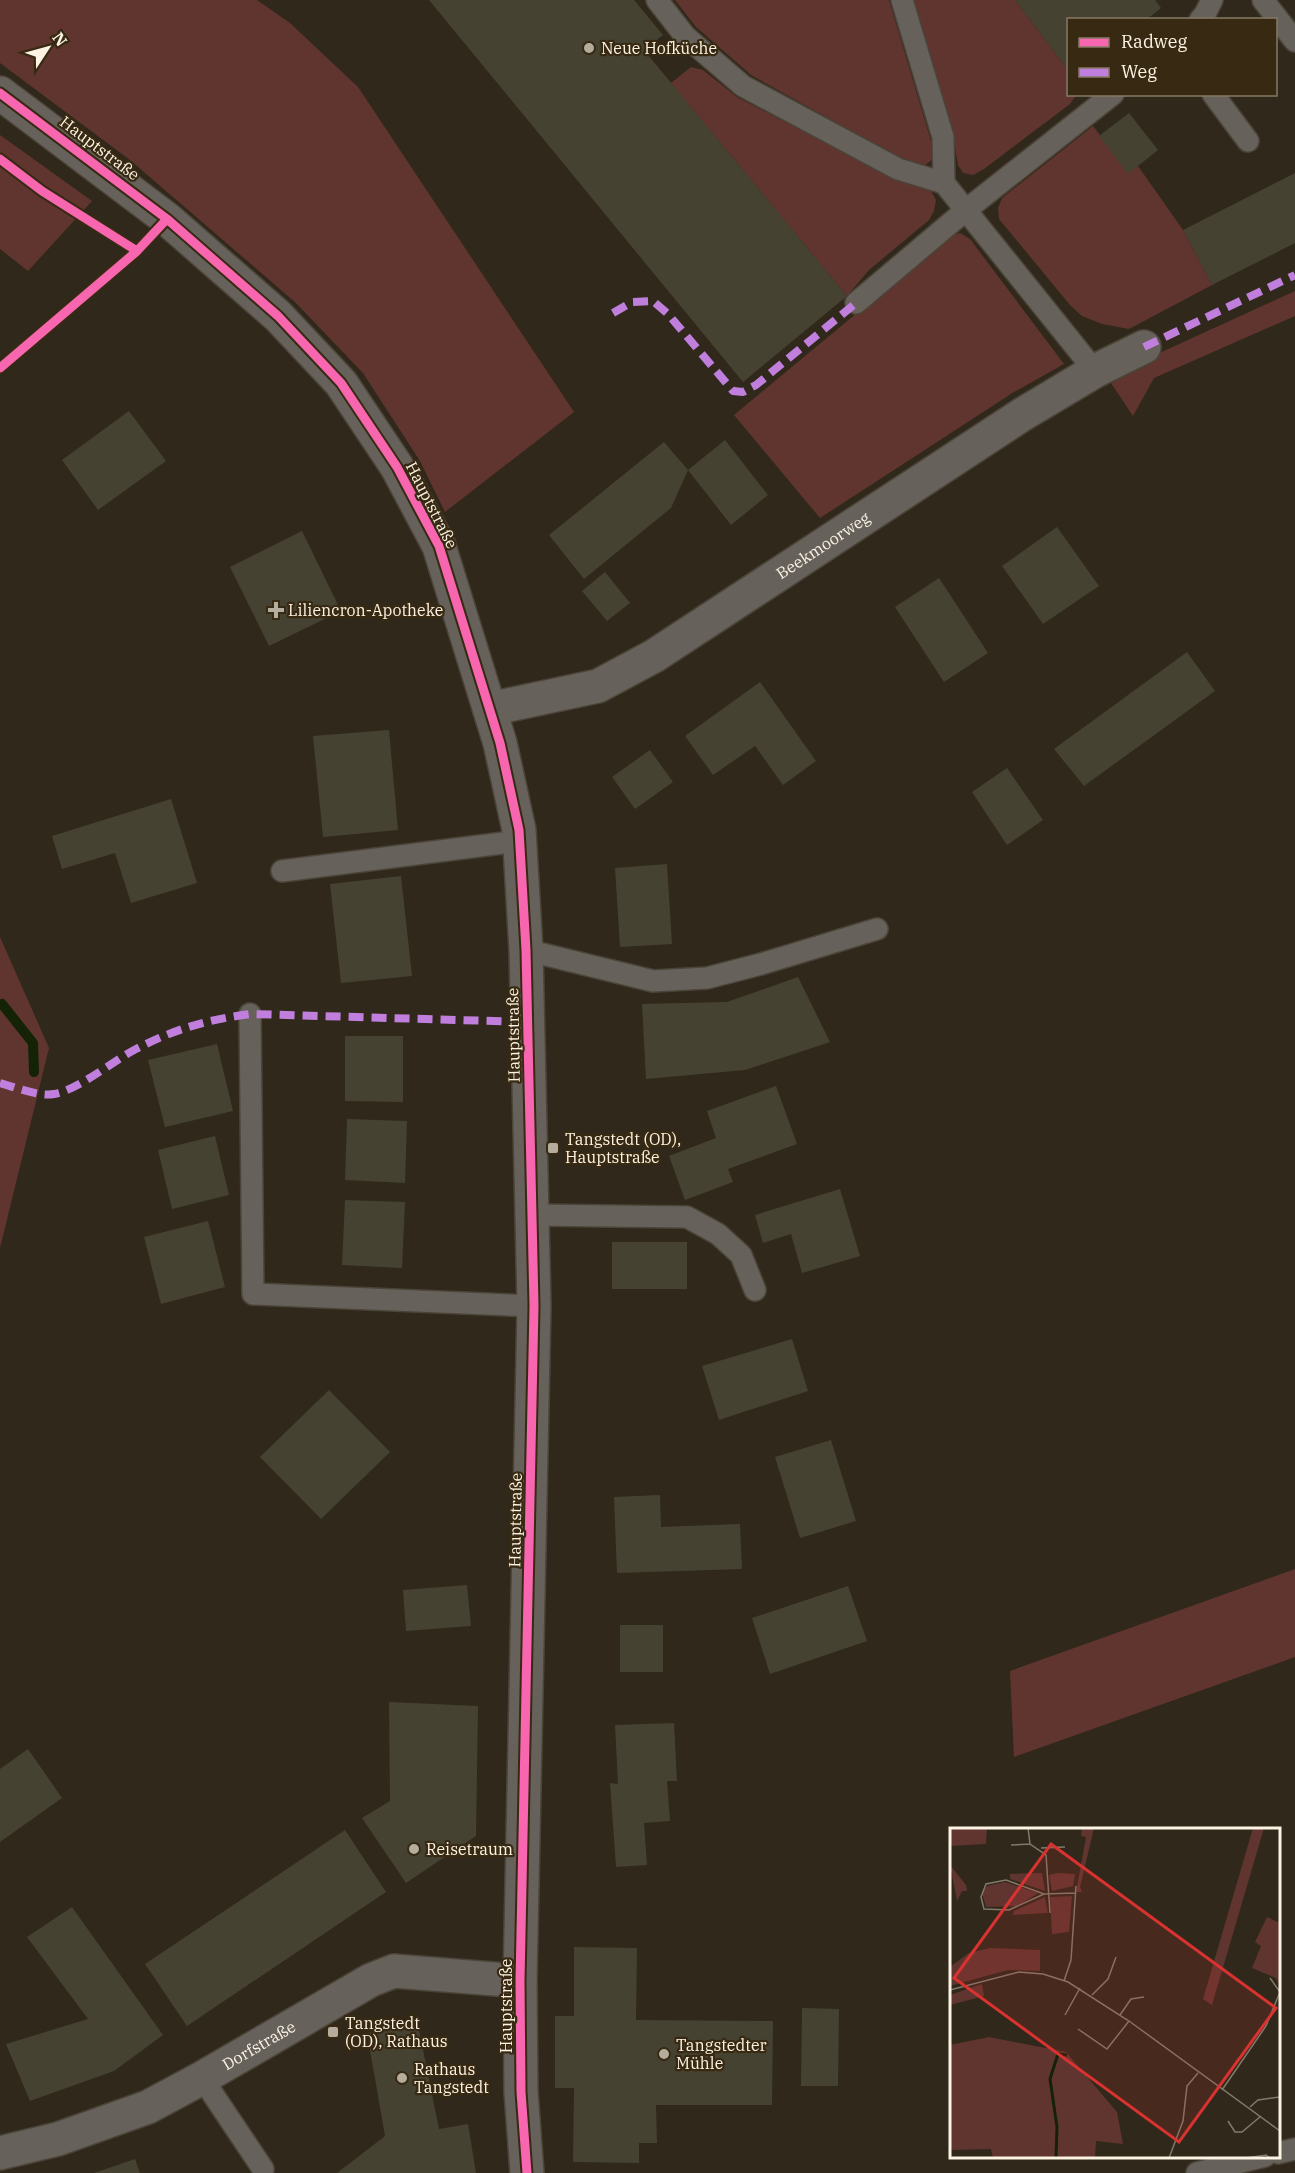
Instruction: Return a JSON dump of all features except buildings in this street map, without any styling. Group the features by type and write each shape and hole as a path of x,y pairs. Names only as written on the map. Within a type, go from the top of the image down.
{"street":[{"name":"Hauptstraße","path":"0,93 167,219 278,316 341,383 397,467 439,546 500,743 519,830 526,950 533,1215 534,1306 520,1981 521,2092 527,2173"},
{"name":"Beekmoorweg","path":"490,709 598,686 654,656 1023,414 1095,370 1144,346"},
{"name":"Dorfstraße","path":"0,2153 58,2139 148,2107 371,1980 394,1971 520,1981"}],"lane":[{"path":"657,0 685,36 743,86 898,169 944,183 1095,370"},
{"path":"902,0 943,137 944,183"},
{"path":"1202,18 1212,0"},
{"path":"1263,0 1295,41"},
{"path":"856,303 966,210 1110,96"},
{"path":"1214,96 1248,141"},
{"path":"282,871 519,841"},
{"path":"526,950 653,981 707,978 877,929"},
{"path":"250,1014 253,1294 534,1306"},
{"path":"533,1215 687,1217 718,1234 741,1255 755,1290"},
{"path":"202,2078 263,2169"},
{"path":"1280,2153 1295,2149"},
{"path":"1197,2173 1261,2158"}],"shaded area":[{"path":"0,0 257,0 290,23 358,87 574,412 445,512 420,461 363,373 296,303 130,160 0,63"},
{"path":"675,0 889,0 931,141 932,160 925,165 903,160 751,75 696,27"},
{"path":"913,0 1015,0 1067,69 1067,96 1075,96 1070,104 973,175 963,173 958,165 953,136"},
{"path":"691,67 703,70 737,97 892,177 931,191 936,200 929,220 869,270 847,296 671,83"},
{"path":"1093,126 1128,173 1138,166 1183,230 1212,285 1129,329 1102,324 1082,316 1070,305 999,219 998,208 1002,198"},
{"path":"0,135 92,201 28,271 0,249"},
{"path":"960,233 970,239 1064,364 1014,392 820,518 734,415 950,236"},
{"path":"1295,291 1295,316 1154,378 1133,416 1107,377"},
{"path":"0,937 49,1048 0,1248"},
{"path":"1295,1569 1295,1657 1014,1757 1010,1671"}],"waterway":[{"path":"0,1005 2,1004 33,1043 34,1072"}],"marked path":[{"path":"1144,347 1295,275"},
{"path":"613,313 632,302 653,301 668,314 733,391 743,392 756,385 856,303"},
{"path":"0,1083 27,1091 54,1094 74,1087 136,1049 164,1036 205,1022 250,1014 528,1022"}],"cycle path":[{"path":"0,93 167,219 278,316 341,383 397,467 439,546 500,743 519,830 526,950 534,1306 520,1981 521,2092 527,2173"},
{"path":"0,159 42,191 137,251"},
{"path":"0,368 137,251 167,219"}],"place":[{"name":"Neue Hofküche","path":"589,48"},
{"name":"Liliencron-Apotheke","path":"276,610"},
{"name":"Tangstedt (OD), Hauptstraße","path":"553,1148"},
{"name":"Reisetraum","path":"414,1849"},
{"name":"Tangstedt (OD), Rathaus","path":"333,2032"},
{"name":"Tangstedter Mühle","path":"664,2054"},
{"name":"Rathaus Tangstedt","path":"402,2078"}]}
